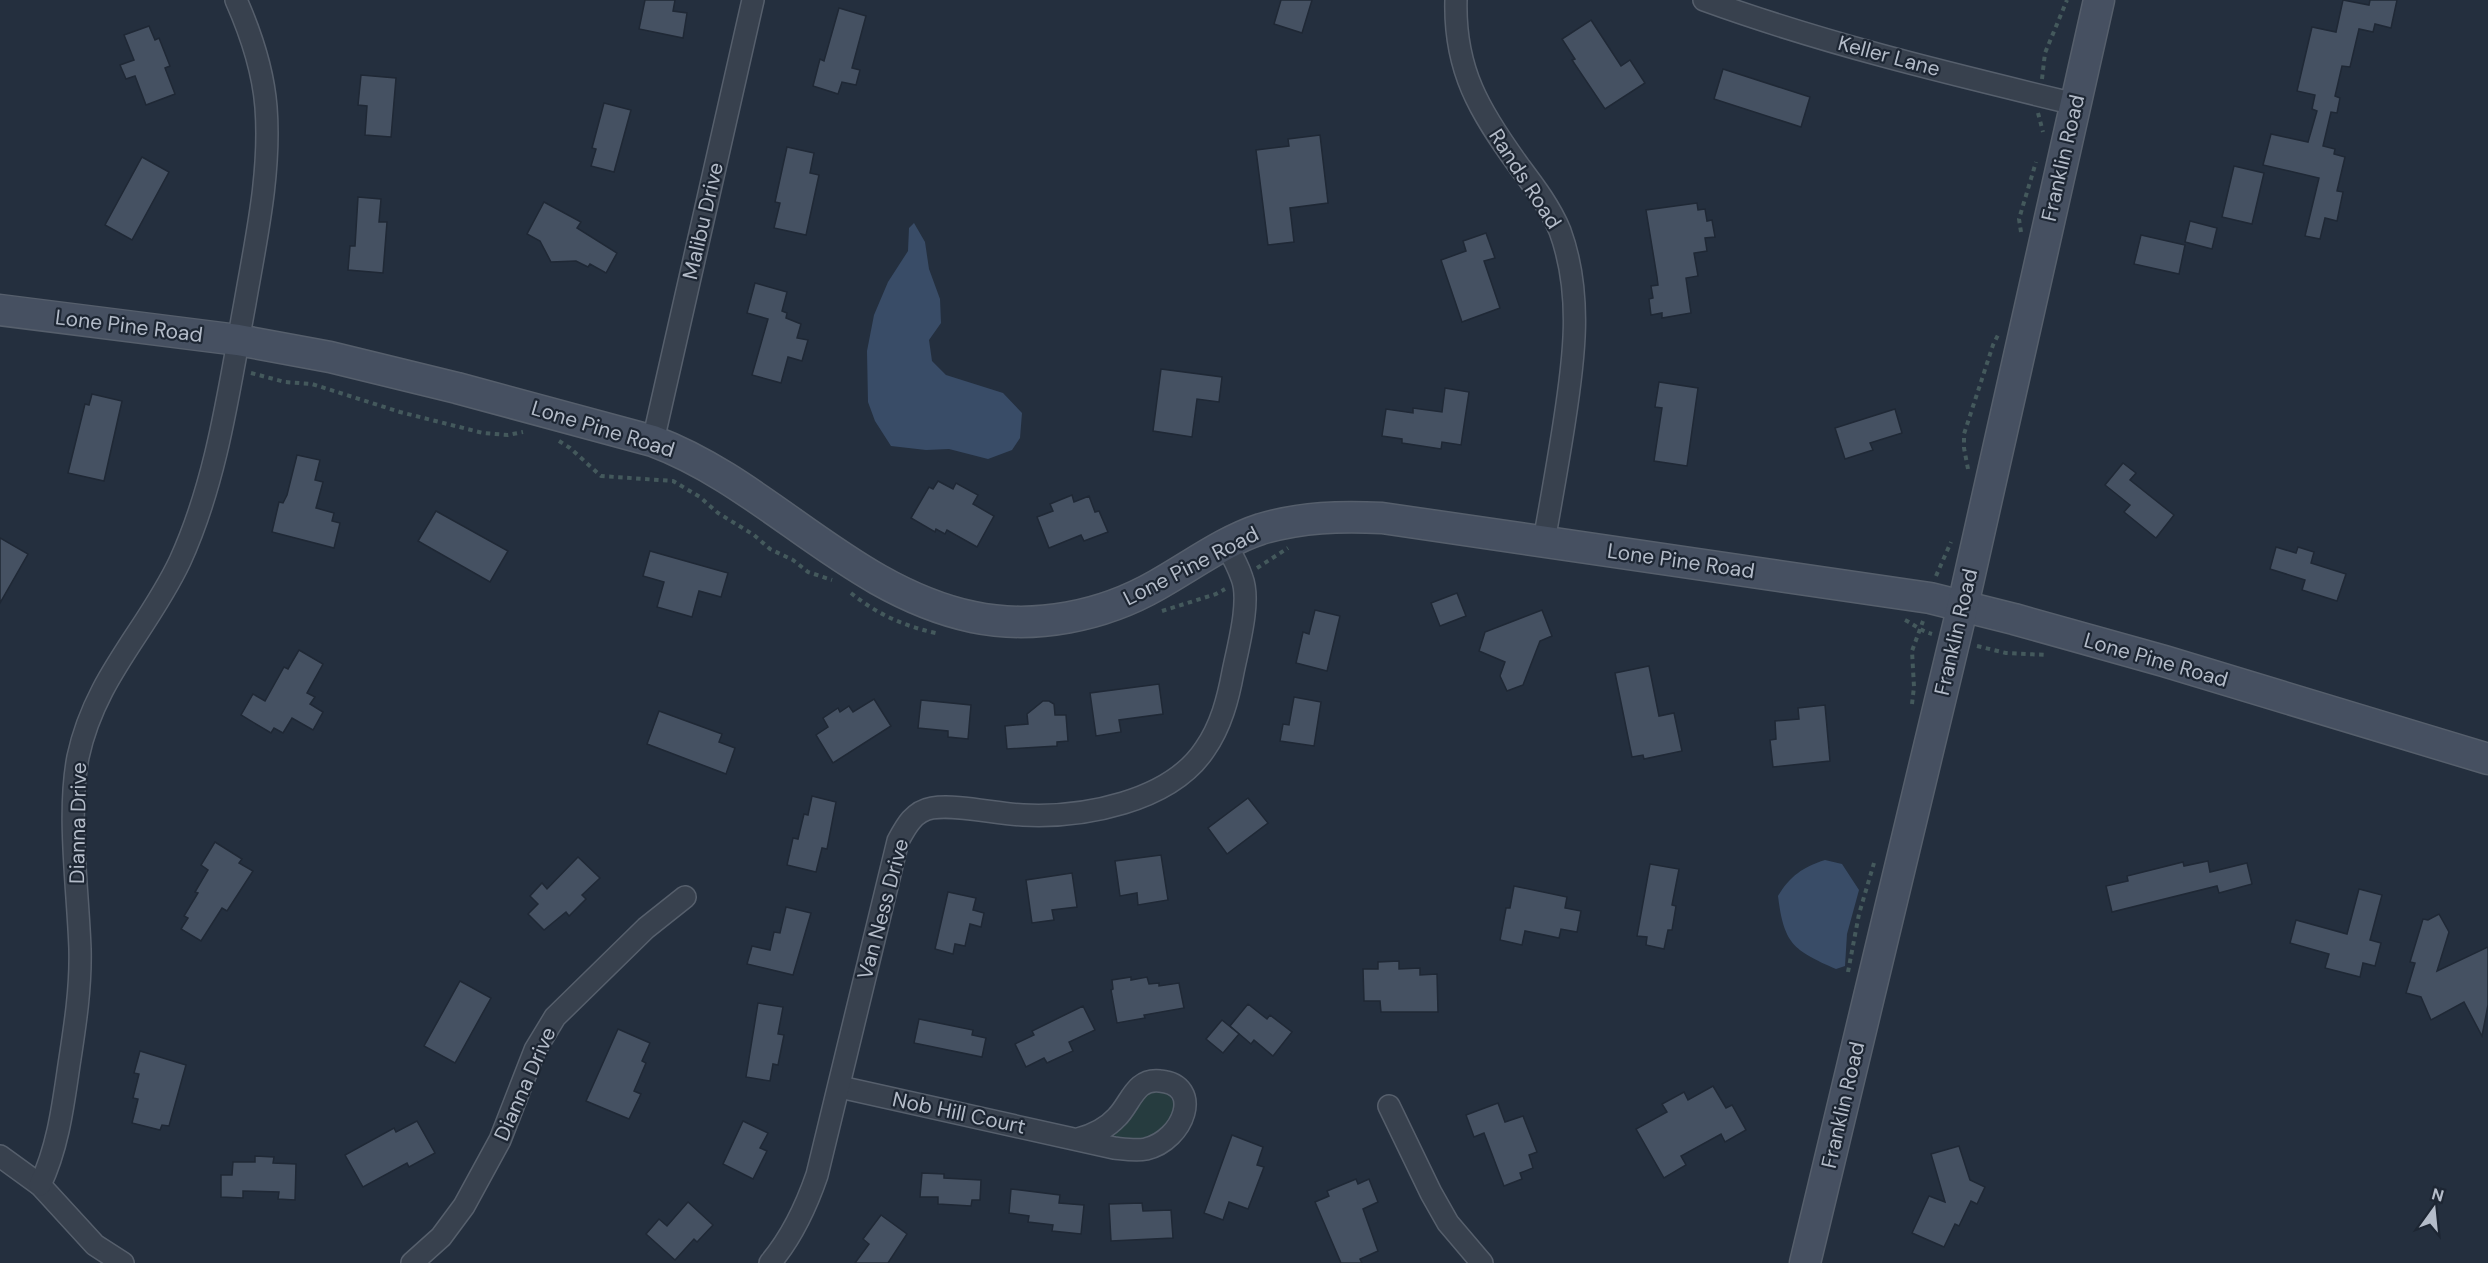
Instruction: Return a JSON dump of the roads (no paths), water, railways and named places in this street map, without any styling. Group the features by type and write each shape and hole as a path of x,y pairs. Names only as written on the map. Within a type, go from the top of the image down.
{"street":[{"path":"236,0 251,37 263,83 267,131 262,197 238,340"},
{"name":"Malibu Drive","path":"652,441 753,0"},
{"name":"Rands Road","path":"1456,0 1462,64 1469,86 1484,115 1554,218 1571,272 1575,344 1544,541"},
{"name":"Keller Lane","path":"1704,0 1824,39 2075,104"},
{"name":"Franklin Road","path":"1805,1263 1963,605 2099,0"},
{"name":"Lone Pine Road","path":"0,310 238,340 330,357 456,387 652,441 678,450 722,474 853,564 902,593 942,609 975,617 1007,621 1038,621 1098,610 1126,601 1226,545 1260,530 1291,521 1336,516 1382,518 1828,582 1963,605 2221,678 2488,759"},
{"name":"Dianna Drive","path":"40,1185 50,1163 57,1137 78,1005 80,958 75,785 84,732 104,683 158,600 189,541 208,483 238,340"},
{"name":"Van Ness Drive","path":"770,1263 787,1240 808,1199 823,1155 898,842 906,825 916,814 932,808 1027,815 1098,810 1127,802 1159,789 1193,764 1205,750 1219,724 1226,703 1244,602 1243,578 1226,545"},
{"name":"Dianna Drive","path":"412,1263 441,1237 464,1206 500,1140 535,1050 555,1017 646,928 684,897"},
{"name":"Nob Hill Court","path":"840,1087 1114,1148 1145,1149 1171,1137 1185,1110 1184,1100 1176,1088 1167,1082 1147,1082 1140,1086 1118,1116 1107,1126 1094,1135 1077,1139"},
{"path":"1389,1106 1448,1223 1482,1263"},
{"path":"0,1156 40,1185 94,1245 122,1263"}],"water":[{"path":"914,223 925,242 929,269 940,299 941,323 929,340 932,361 946,375 1003,393 1022,413 1020,438 1012,450 988,459 949,449 926,450 891,446 875,421 868,402 867,351 874,315 888,282 908,251 909,228"},
{"path":"1825,860 1842,864 1859,890 1847,934 1845,966 1836,969 1800,950 1793,943 1784,925 1778,896 1798,873"}]}
